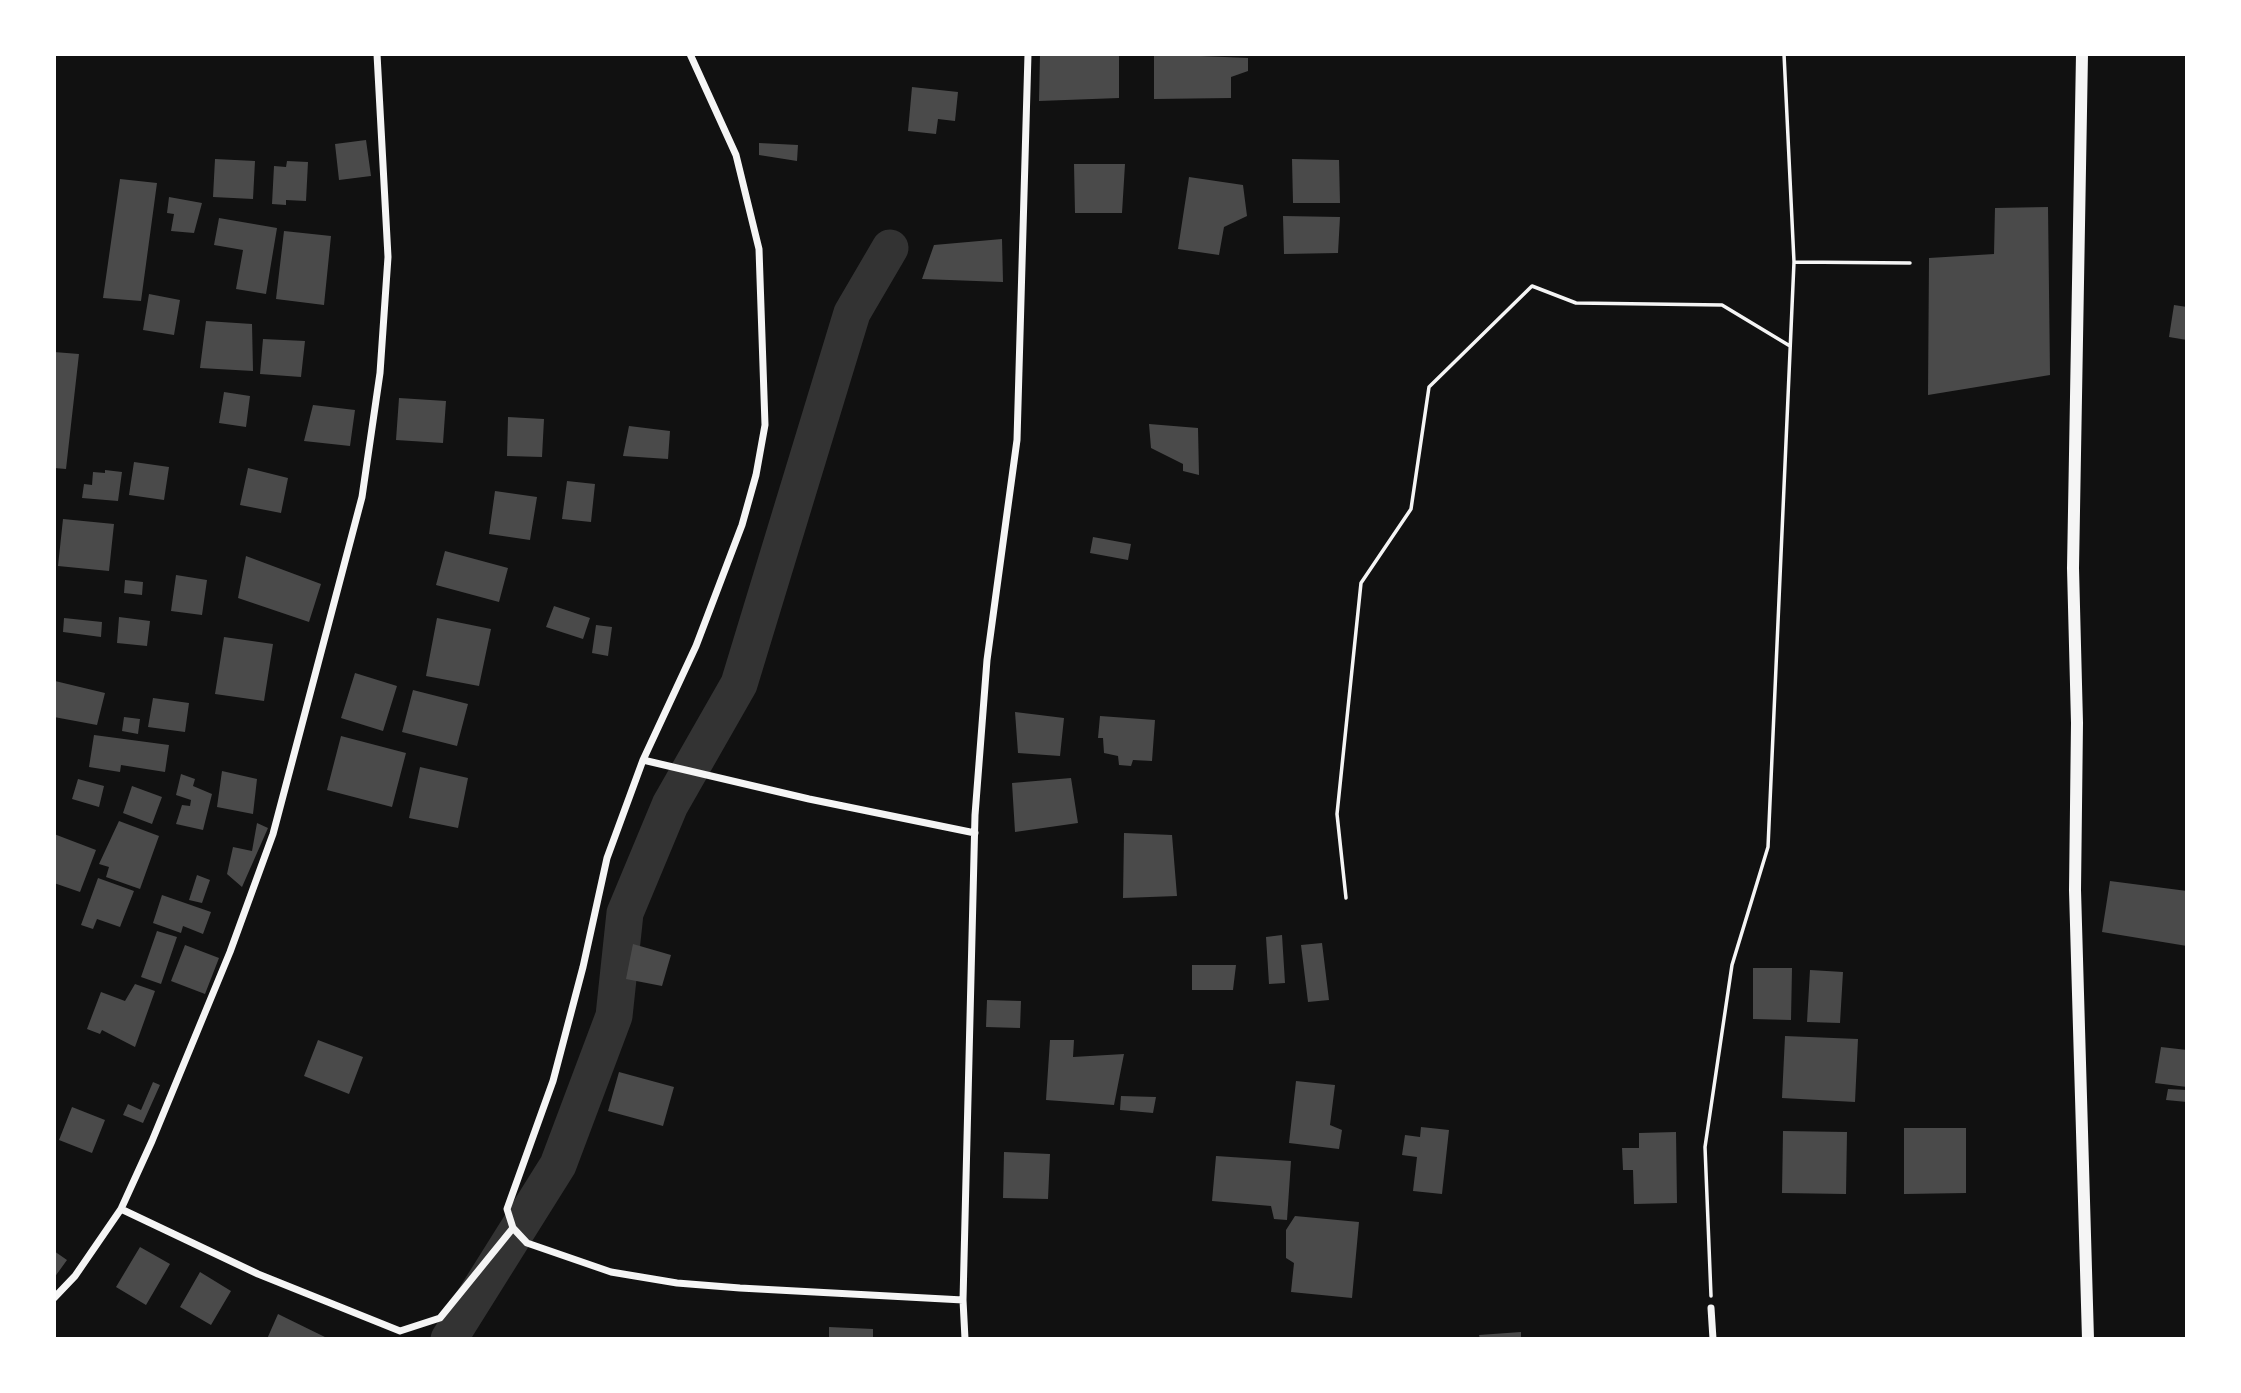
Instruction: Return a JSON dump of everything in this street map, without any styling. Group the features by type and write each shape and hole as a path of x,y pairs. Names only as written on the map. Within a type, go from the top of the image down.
{"street":[{"path":"54,1298 75,1276 121,1209 210,1002 273,834 362,497 380,373 388,257 377,54"},
{"path":"690,54 736,155 759,249 765,425 756,475 742,525 696,646 643,760 607,858 583,967 553,1081 507,1209 513,1228 527,1243 611,1272 677,1283 962,1300"},
{"path":"965,1339 962,1300 975,832 987,660 1017,440 1028,54"},
{"path":"2082,54 2073,568 2077,723 2075,890 2088,1339"},
{"path":"643,760 809,799 975,832"},
{"path":"121,1209 258,1274 400,1331 440,1318 513,1228"},
{"path":"1711,1308 1713,1339"}],"path":[{"path":"1711,1308 1704,1147 1732,965 1768,847 1794,262 1784,54"},
{"path":"1794,262 1910,263"},
{"path":"1346,898 1337,814 1361,583 1411,509 1429,387 1532,286 1576,303 1722,305 1790,346"}],"building":[{"path":"1040,54 1119,54 1119,98 1039,101"},
{"path":"1154,54 1248,58 1248,71 1231,77 1231,98 1154,99"},
{"path":"912,87 958,92 955,121 938,119 936,134 908,131"},
{"path":"366,140 371,176 339,180 335,144"},
{"path":"759,143 798,145 797,161 759,155"},
{"path":"215,159 255,161 253,199 213,197"},
{"path":"1292,159 1339,160 1340,203 1293,203"},
{"path":"287,161 308,162 306,201 286,200 286,205 272,204 274,166 286,167"},
{"path":"1074,164 1125,164 1122,213 1075,213"},
{"path":"1189,177 1243,185 1247,216 1224,227 1219,255 1178,249"},
{"path":"120,179 157,183 141,301 103,298"},
{"path":"169,197 202,203 194,233 171,231 174,214 167,213"},
{"path":"2048,207 2050,375 1928,395 1929,258 1994,254 1995,208"},
{"path":"1283,216 1340,217 1338,253 1284,254"},
{"path":"219,218 277,228 266,294 236,289 243,250 214,245"},
{"path":"284,231 331,236 324,305 276,299"},
{"path":"1002,239 1003,282 922,279 934,245"},
{"path":"149,294 180,300 174,335 143,330"},
{"path":"2174,305 2187,307 2187,340 2169,337"},
{"path":"206,321 252,324 253,371 200,368"},
{"path":"263,339 305,341 301,377 260,374"},
{"path":"54,352 79,354 66,469 54,468"},
{"path":"224,392 250,396 246,427 219,423"},
{"path":"399,398 446,401 443,443 396,440"},
{"path":"313,405 355,410 350,446 304,441"},
{"path":"508,417 544,419 542,457 507,456"},
{"path":"1149,424 1198,428 1199,475 1183,471 1183,464 1151,448"},
{"path":"629,426 670,431 668,459 623,456"},
{"path":"134,462 169,467 164,500 129,495"},
{"path":"248,468 288,478 281,513 240,505"},
{"path":"105,470 122,472 118,501 82,498 84,484 92,485 93,472 105,473"},
{"path":"567,481 595,484 591,522 562,519"},
{"path":"495,491 537,497 530,540 489,534"},
{"path":"63,519 114,524 109,571 58,566"},
{"path":"1093,537 1131,544 1128,560 1090,553"},
{"path":"445,551 508,568 499,602 436,585"},
{"path":"246,556 321,584 309,622 238,598"},
{"path":"176,575 207,580 202,615 171,611"},
{"path":"125,580 143,582 142,595 124,593"},
{"path":"554,606 590,618 583,639 546,627"},
{"path":"119,617 150,621 147,646 117,643"},
{"path":"64,618 102,622 101,637 63,632"},
{"path":"437,618 491,629 479,686 426,676"},
{"path":"596,625 612,627 608,656 592,653"},
{"path":"224,637 273,644 264,701 215,694"},
{"path":"355,673 397,686 383,731 341,718"},
{"path":"55,681 105,693 97,725 54,717"},
{"path":"413,690 468,704 457,746 402,732"},
{"path":"153,698 189,703 185,732 148,727"},
{"path":"1015,712 1064,718 1060,756 1018,753"},
{"path":"1100,716 1155,720 1152,761 1133,760 1131,766 1119,765 1118,756 1104,753 1103,738 1098,738"},
{"path":"124,717 140,719 138,734 122,731"},
{"path":"94,735 169,745 165,772 121,765 120,772 89,767"},
{"path":"341,736 406,753 392,807 327,790"},
{"path":"420,767 468,778 458,828 409,818"},
{"path":"222,771 257,779 253,814 217,807"},
{"path":"181,774 195,779 193,786 212,794 203,830 176,824 182,805 190,806 191,800 176,795"},
{"path":"1071,778 1078,823 1015,832 1012,783"},
{"path":"78,779 104,786 99,807 72,799"},
{"path":"132,786 162,797 152,824 123,813"},
{"path":"119,821 159,836 140,889 106,877 109,867 99,864"},
{"path":"257,823 268,828 242,887 227,874 233,847 252,851"},
{"path":"1124,833 1172,835 1177,896 1123,898"},
{"path":"54,834 96,850 80,892 54,883"},
{"path":"197,875 210,880 202,903 189,900"},
{"path":"98,878 134,891 120,927 97,919 93,929 81,925"},
{"path":"2110,881 2187,891 2187,946 2102,932"},
{"path":"162,895 211,912 203,934 183,926 181,933 153,923"},
{"path":"157,931 177,937 161,984 141,977"},
{"path":"1282,935 1285,983 1269,984 1266,937"},
{"path":"1322,943 1329,1000 1308,1002 1301,945"},
{"path":"633,944 671,955 662,986 626,979"},
{"path":"185,945 219,958 205,994 171,981"},
{"path":"1192,965 1236,965 1233,990 1192,990"},
{"path":"1753,968 1792,968 1791,1020 1753,1019"},
{"path":"1810,970 1843,972 1840,1023 1807,1022"},
{"path":"135,984 155,991 135,1047 102,1030 100,1034 87,1029 101,992 125,1001"},
{"path":"987,1000 1021,1001 1020,1028 986,1027"},
{"path":"1785,1036 1858,1039 1855,1102 1782,1098"},
{"path":"318,1040 363,1057 349,1094 304,1076"},
{"path":"1050,1040 1074,1040 1073,1057 1124,1054 1114,1105 1046,1100"},
{"path":"2161,1047 2187,1050 2187,1087 2155,1083"},
{"path":"619,1072 674,1087 663,1126 608,1111"},
{"path":"1296,1081 1335,1085 1330,1125 1342,1130 1339,1149 1289,1143"},
{"path":"153,1082 160,1085 143,1123 123,1115 128,1104 141,1110"},
{"path":"2168,1089 2187,1090 2187,1102 2166,1100"},
{"path":"1121,1096 1156,1097 1153,1113 1120,1110"},
{"path":"72,1107 105,1120 92,1153 59,1140"},
{"path":"1421,1127 1449,1130 1442,1194 1413,1191 1417,1157 1402,1155 1405,1135 1420,1137"},
{"path":"1904,1128 1966,1128 1966,1193 1904,1194"},
{"path":"1783,1131 1847,1132 1846,1194 1782,1193"},
{"path":"1676,1132 1677,1203 1634,1204 1633,1170 1623,1170 1622,1148 1639,1148 1639,1133"},
{"path":"1004,1152 1050,1154 1048,1199 1003,1198"},
{"path":"1216,1156 1291,1161 1287,1220 1274,1219 1271,1206 1212,1201"},
{"path":"1295,1216 1359,1222 1352,1298 1291,1292 1294,1263 1286,1258 1286,1230"},
{"path":"140,1247 170,1264 146,1305 116,1287"},
{"path":"54,1251 67,1260 54,1278"},
{"path":"200,1272 231,1291 211,1325 180,1307"},
{"path":"278,1314 329,1339 267,1339"},
{"path":"829,1327 873,1329 873,1339 829,1339"},
{"path":"1521,1332 1521,1339 1480,1339 1479,1335"}],"waterway":[{"path":"449,1339 558,1165 614,1016 625,913 670,805 739,684 852,313 890,248"}]}
